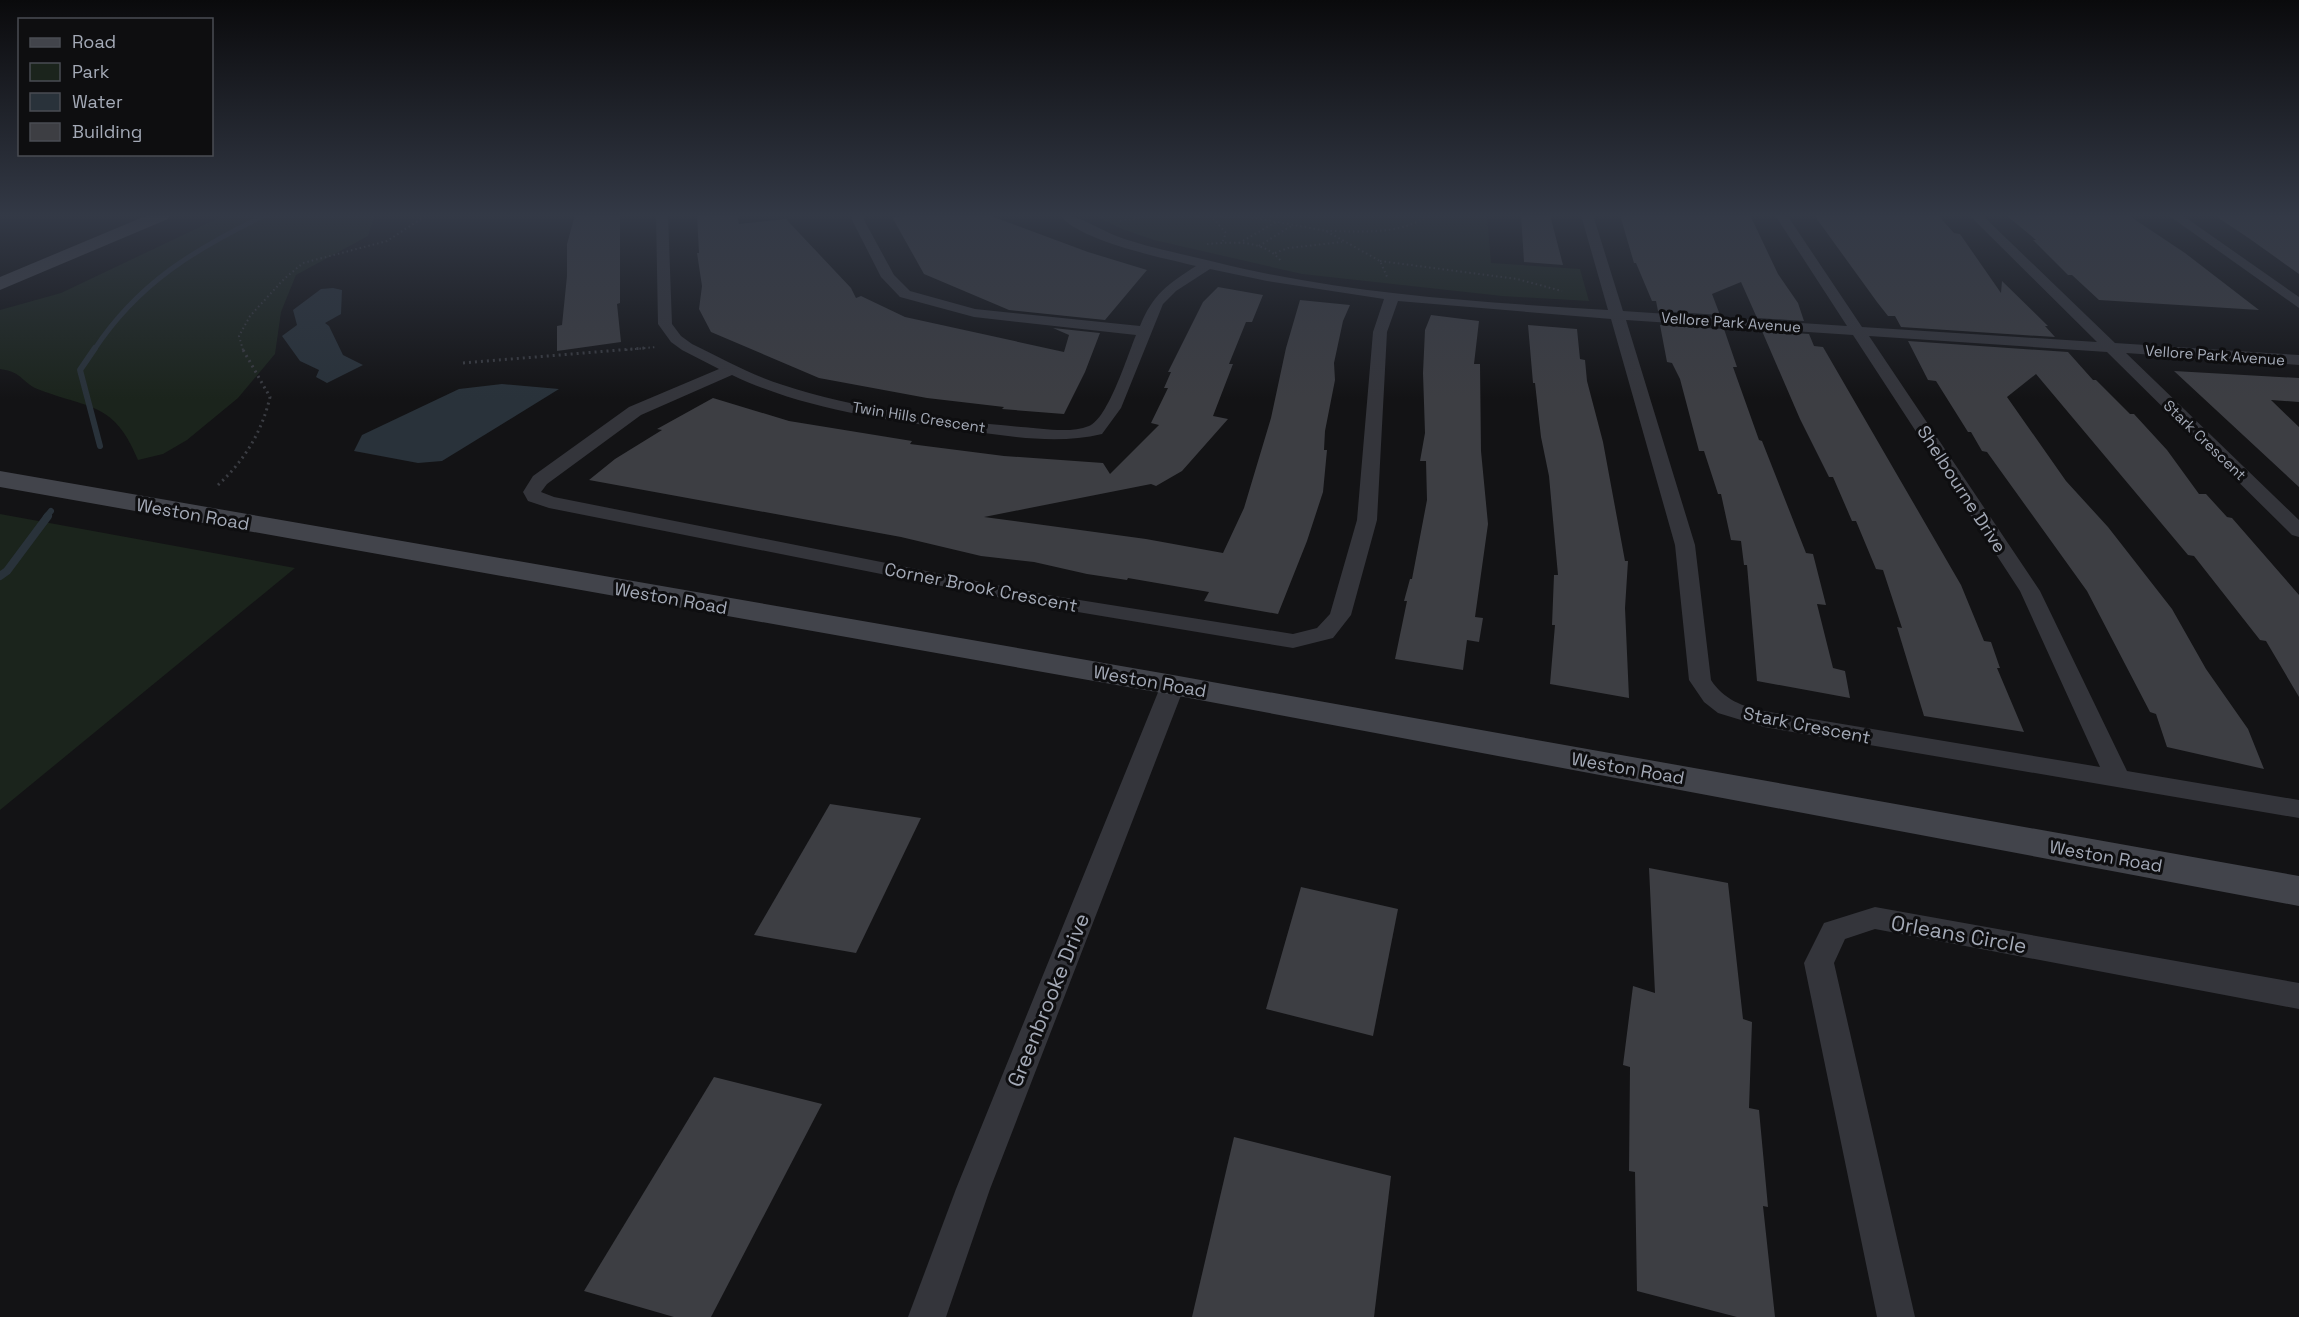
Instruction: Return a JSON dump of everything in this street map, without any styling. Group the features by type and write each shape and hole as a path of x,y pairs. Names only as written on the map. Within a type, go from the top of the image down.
{"main road":[{"path":"0,284 18,276"},
{"name":"Weston Road","path":"0,480 1173,685 2299,891"}],"street":[{"name":"Twin Hills Crescent","path":"663,276 663,312 668,331 687,347 784,392 819,401 999,430 1084,435 1096,430 1109,416 1151,314 1164,293 1189,276"},
{"path":"888,276 905,294 974,313 1145,331"},
{"name":"Vellore Park Avenue","path":"1264,276 1303,285 1391,290 1495,306 2299,360"},
{"name":"Stark Crescent","path":"1605,276 1685,545 1700,680 1708,695 1722,706 1764,719 2299,809"},
{"name":"Shelbourne Drive","path":"1822,276 2030,591 2118,778"},
{"name":"Stark Crescent","path":"2038,276 2299,531"},
{"path":"2260,276 2299,304"},
{"name":"Corner Brook Crescent","path":"734,369 635,411 540,480 532,492 535,496 549,502 1018,596 1293,641 1325,633 1340,615 1367,520 1380,332 1391,290"},
{"name":"Greenbrooke Drive","path":"927,1317 978,1179 1173,685"},
{"name":"Orleans Circle","path":"1896,1317 1819,963 1834,931 1875,918 2299,996"}],"path":[{"path":"218,485 238,466 267,414 270,397 244,355 239,336 250,316 287,276"},
{"path":"1386,276 1391,290"},
{"path":"1508,276 1572,295"},
{"path":"463,363 657,347"}],"green space":[{"path":"96,276 295,276 281,312 275,354 238,398 187,440 163,454 138,460 120,428 100,411 34,387 18,375 0,369 0,310 61,293"},
{"path":"1324,276 1582,276 1589,301 1502,296"},
{"path":"0,514 295,568 0,810"}],"water":[{"path":"321,289 342,290 341,314 325,323 329,326 343,355 363,365 327,383 316,377 319,370 300,361 282,336 297,325 293,310"},
{"path":"502,384 559,389 442,461 418,463 354,451 362,435 459,389"}],"building":[{"path":"567,276 620,276 620,303 617,304 621,342 557,351 557,326 562,325"},
{"path":"701,276 840,276 851,288 856,298 861,296 905,317 1064,352 1069,335 1053,328 1100,333 1085,372 1064,414 1002,409 1004,407 927,398 819,378 711,332 699,309 702,286"},
{"path":"930,276 1142,276 1105,320 1009,310"},
{"path":"1642,276 1780,276 1798,303 1804,321 1757,318 1741,282 1712,294 1720,315 1658,311 1656,301 1652,301"},
{"path":"1859,276 1990,276 2001,293 2002,281 2048,326 2045,326 2055,337 1901,327 1895,316 1888,316"},
{"path":"2074,276 2215,276 2259,310 2099,300"},
{"path":"1218,287 1263,295 1252,322 1246,322 1229,364 1233,364 1213,416 1228,419 1182,471 1156,486 1151,484 984,517 1146,539 1223,553 1244,508 1271,418 1286,348 1300,300 1350,305 1343,321 1334,363 1335,380 1325,431 1324,450 1327,450 1323,492 1307,541 1278,614 1204,601 1209,592 1128,578 1127,580 1087,574 1034,562 981,556 901,537 589,480 615,459 662,430 657,429 713,398 789,421 912,441 910,444 1004,456 1103,463 1110,474 1159,425 1151,423 1168,388 1164,388 1171,372 1168,372 1203,302"},
{"path":"1431,315 1479,321 1474,364 1480,364 1481,451 1488,524 1475,617 1483,618 1479,642 1467,640 1463,670 1395,659 1407,601 1404,601 1410,579 1412,579 1427,500 1426,461 1420,461 1425,433 1423,373 1425,330"},
{"path":"1528,325 1577,329 1580,359 1585,360 1587,381 1603,442 1625,561 1628,561 1625,608 1629,698 1550,684 1555,625 1552,625 1554,575 1558,575 1549,476 1541,437 1535,383 1533,383"},
{"path":"1660,325 1724,329 1737,367 1733,367 1759,440 1762,441 1806,553 1813,554 1826,605 1817,604 1833,668 1845,671 1850,698 1757,681 1747,565 1744,565 1741,541 1731,540 1721,494 1718,494 1704,451 1699,451 1680,379 1672,363 1667,362"},
{"path":"1762,331 1809,334 1814,346 1823,347 1961,585 1984,641 1991,642 2000,668 1997,668 2024,732 1924,716 1897,627 1902,628 1883,570 1876,569 1856,521 1852,521 1833,477 1829,477 1800,419"},
{"path":"1908,341 2068,352 2093,380 2096,380 2130,414 2134,414 2167,450 2199,494 2206,494 2227,517 2232,518 2299,595 2299,697 2266,641 2260,640 2194,556 2188,555 2036,374 2007,397 2066,481 2108,527 2172,609 2206,669 2248,729 2264,769 2167,747 2156,714 2150,712 2087,591 1987,452 1982,451 1971,432 1968,432 1936,381 1928,380"},
{"path":"2174,371 2299,378 2299,402 2271,400 2299,427 2299,487"},
{"path":"830,804 921,818 856,953 754,935"},
{"path":"1649,868 1728,883 1743,1019 1752,1022 1749,1108 1759,1110 1768,1207 1763,1206 1775,1317 1737,1317 1637,1291 1635,1172 1629,1171 1630,1067 1623,1065 1633,986 1655,993"},
{"path":"1301,887 1398,909 1373,1036 1266,1009"},
{"path":"714,1077 822,1104 711,1317 674,1317 584,1291"},
{"path":"1234,1137 1391,1176 1374,1317 1192,1317"}],"waterway":[{"path":"94,350 129,305 162,276"},
{"path":"95,348 80,370 100,446"},
{"path":"46,517 51,511"},
{"path":"0,576 7,571 48,516"}]}
